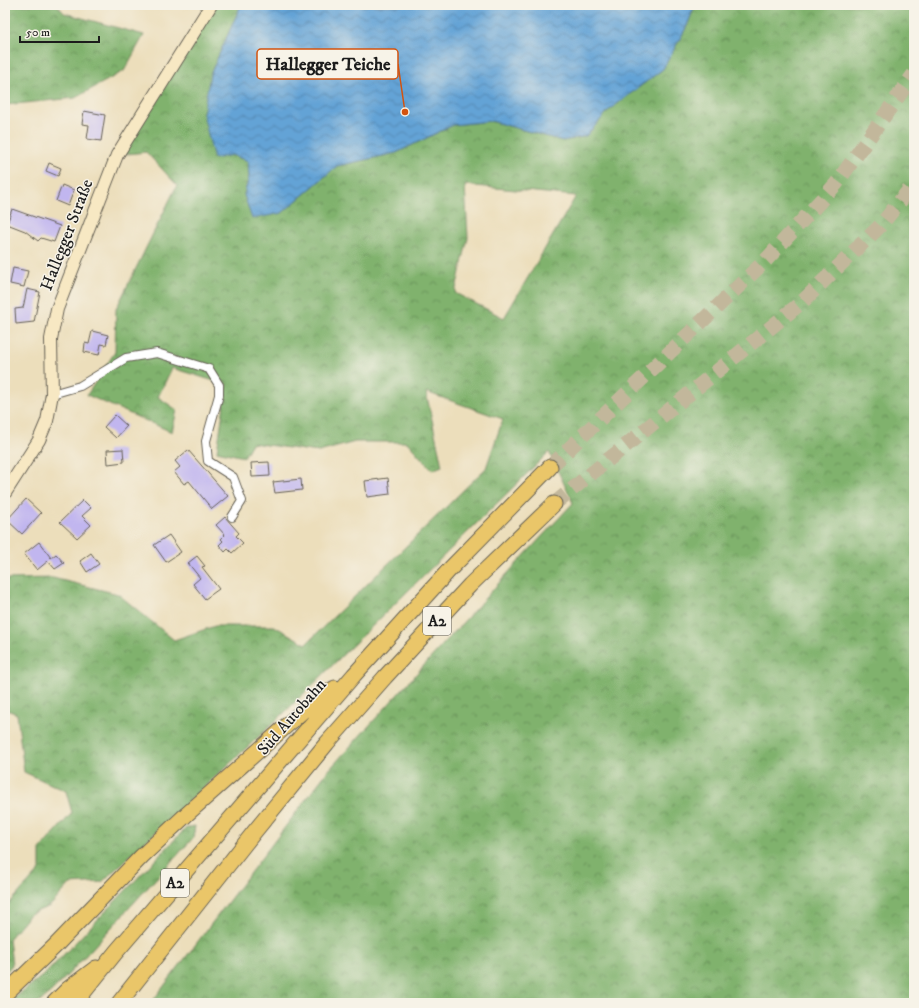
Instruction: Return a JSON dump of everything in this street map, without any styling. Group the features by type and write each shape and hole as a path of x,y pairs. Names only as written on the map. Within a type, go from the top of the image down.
{"highway":[{"name":"Süd Autobahn","path":"75,1003 116,952 354,675 451,568 550,467"},
{"name":"A2","path":"119,1003 135,981 327,743 385,677 470,586 554,504"},
{"path":"5,994 55,946 142,856 186,814 303,712 354,675"},
{"path":"54,1003 68,989 116,952"},
{"path":"124,1003 135,981"}],"main road":[{"name":"Hallegger Straße","path":"5,493 43,431 49,415 52,394 51,339 56,313 117,155 211,5"}],"street":[{"path":"52,394 80,386 126,358 157,353 209,369 219,385 220,394 206,441 208,461 233,477 242,501 232,517"}],"green space":[{"path":"5,5 57,5 64,13 144,35 124,71 75,98 5,105"},
{"path":"211,5 241,5 210,75 232,155 248,161 249,177 244,195 282,213 337,166 396,153 453,125 491,121 563,141 586,136 609,110 663,69 687,26 695,5 914,5 914,1003 151,1003 327,772 573,503 549,452 283,714 102,882 70,884 50,906 30,914 9,939 12,965 5,973 5,908 40,870 40,849 72,813 66,791 24,772 17,714 5,709 5,579 53,578 118,594 174,640 215,626 274,626 306,644 486,468 503,419 426,392 442,466 432,470 407,442 355,442 319,452 252,443 244,457 217,451 227,385 172,368 158,397 177,410 172,432 87,395 115,352 116,309 177,185 146,152 117,155","holes":["465,185 576,196 504,318 455,293 468,238"]},
{"path":"195,826 193,838 67,976 39,1003 8,1003 46,973 186,828"}],"water":[{"path":"241,5 695,5 687,26 663,69 609,110 586,136 563,141 491,121 453,125 396,153 337,166 282,213 252,219 244,195 249,177 248,161 232,155 214,159 203,114 210,75"}],"building":[{"path":"84,111 105,115 101,141 87,139 89,125 82,124"},
{"path":"49,163 61,168 58,176 46,171"},
{"path":"62,185 74,190 68,206 56,201"},
{"path":"12,209 60,226 54,242 41,238 38,241 25,231 7,224"},
{"path":"13,268 28,271 24,287 10,284"},
{"path":"27,289 40,292 34,322 16,324 15,309 23,308"},
{"path":"92,331 108,335 106,345 101,344 99,355 84,352 85,343 89,344"},
{"path":"115,415 127,426 116,438 104,427"},
{"path":"123,449 124,462 108,464 107,450"},
{"path":"188,450 228,496 212,509 189,481 184,484 174,472 180,467 175,461"},
{"path":"269,462 270,476 252,477 251,463"},
{"path":"388,478 390,494 367,497 365,481"},
{"path":"301,479 302,490 275,493 273,482"},
{"path":"26,499 41,513 22,534 7,520"},
{"path":"83,500 91,508 82,516 91,525 77,538 60,522"},
{"path":"225,517 239,533 236,536 243,543 232,553 228,549 225,552 219,545 223,541 221,539 225,535 216,525"},
{"path":"169,535 181,552 166,562 154,545"},
{"path":"39,542 51,558 56,554 64,563 55,569 48,561 37,570 24,554"},
{"path":"91,553 99,564 87,572 80,561"},
{"path":"197,556 205,566 202,567 219,589 205,599 193,584 200,578 188,563"}],"tunnel":[{"path":"550,467 766,260 836,184 914,74"},
{"path":"554,504 802,302 880,226 914,184"}],"place":[{"name":"Hallegger Teiche","path":"405,112"}]}
